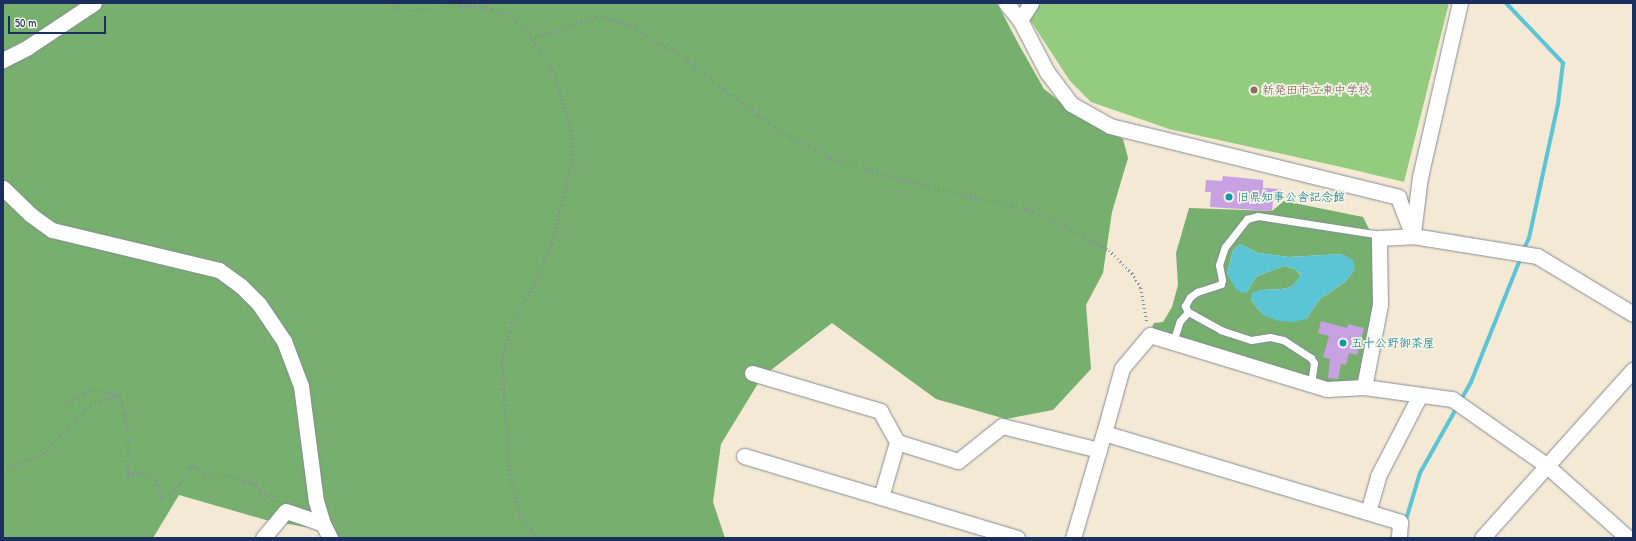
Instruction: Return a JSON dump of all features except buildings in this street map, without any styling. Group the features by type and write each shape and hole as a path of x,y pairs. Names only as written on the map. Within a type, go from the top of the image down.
{"street":[{"path":"3,60 28,47 94,3"},
{"path":"1006,3 1020,20 1047,72 1072,104 1110,126 1398,197 1413,236"},
{"path":"1020,20 1031,3"},
{"path":"1413,236 1420,177 1460,3"},
{"path":"3,188 31,215 52,230 219,270 241,286 260,304 284,341 301,386 316,501 323,524 330,538"},
{"path":"1364,387 1380,305 1379,238 1413,236 1537,256 1633,314"},
{"path":"1073,538 1122,368 1150,335 1327,389 1364,387 1452,399 1546,466 1628,538"},
{"path":"1482,538 1633,370"},
{"path":"752,373 880,411 897,442 958,461 1002,426 1099,450"},
{"path":"1368,512 1378,476 1420,395"},
{"path":"1104,433 1400,522 1399,538"},
{"path":"881,497 897,442"},
{"path":"744,456 1017,538"},
{"path":"263,538 286,511 323,524"}],"lane":[{"path":"1311,384 1314,363 1311,358 1283,340 1270,337 1251,340 1220,330 1188,312 1185,306 1190,297 1197,292 1221,284 1222,280 1219,264 1225,247 1247,219 1258,216 1374,234 1379,238"},
{"path":"1173,342 1180,321 1188,312"}],"path":[{"path":"390,3 399,10 415,10 462,5 493,10 511,17 531,38 556,76 571,131 572,161 552,243 536,281 509,332 502,361 510,470 520,516 540,538"},
{"path":"531,38 554,32 599,15 627,24 682,56 723,89 791,138 808,145 830,158 877,173 981,199 1009,204 1043,215 1109,250 1132,274 1141,288 1150,335"},
{"path":"62,406 93,389 119,395"},
{"path":"3,471 44,453 91,404 119,395"},
{"path":"119,395 125,415 129,440 128,475 143,472 157,481 162,497 175,490 192,464 209,477 229,476 253,483 286,511"}],"green space":[{"path":"3,3 997,3 1044,89 1082,119 1123,139 1128,158 1112,212 1103,273 1086,305 1091,369 1053,410 1006,419 936,399 832,323 762,377 721,444 713,502 725,538 335,538 317,529 266,520 179,495 153,538 3,538"},
{"name":"新発田市立東中学校","path":"1019,3 1449,3 1404,182 1169,129 1091,102 1070,81"},
{"path":"1284,201 1363,217 1375,241 1375,306 1358,381 1325,383 1158,332 1152,327 1154,323 1163,322 1172,307 1178,285 1176,253 1189,208 1272,211","holes":["1240,244 1258,253 1289,257 1342,254 1355,269 1345,282 1320,299 1306,319 1263,315 1251,300 1260,290 1291,287 1301,276 1295,269 1284,266 1257,276 1246,293 1227,274 1233,250"]}],"water":[{"path":"1240,244 1258,253 1289,257 1342,254 1353,260 1355,269 1345,282 1320,299 1306,319 1292,322 1279,321 1263,315 1251,300 1252,293 1260,290 1291,287 1301,275 1295,269 1284,266 1257,276 1246,293 1240,292 1236,289 1227,274 1233,250"}],"waterway":[{"path":"1506,3 1563,63 1558,104 1529,238 1523,251"},
{"path":"1405,523 1420,473 1471,382 1521,257"}],"place":[{"name":"新発田市立東中学校","path":"1254,90"},
{"name":"旧県知事公舎記念館","path":"1229,197"},
{"name":"五十公野御茶屋","path":"1343,343"}]}
